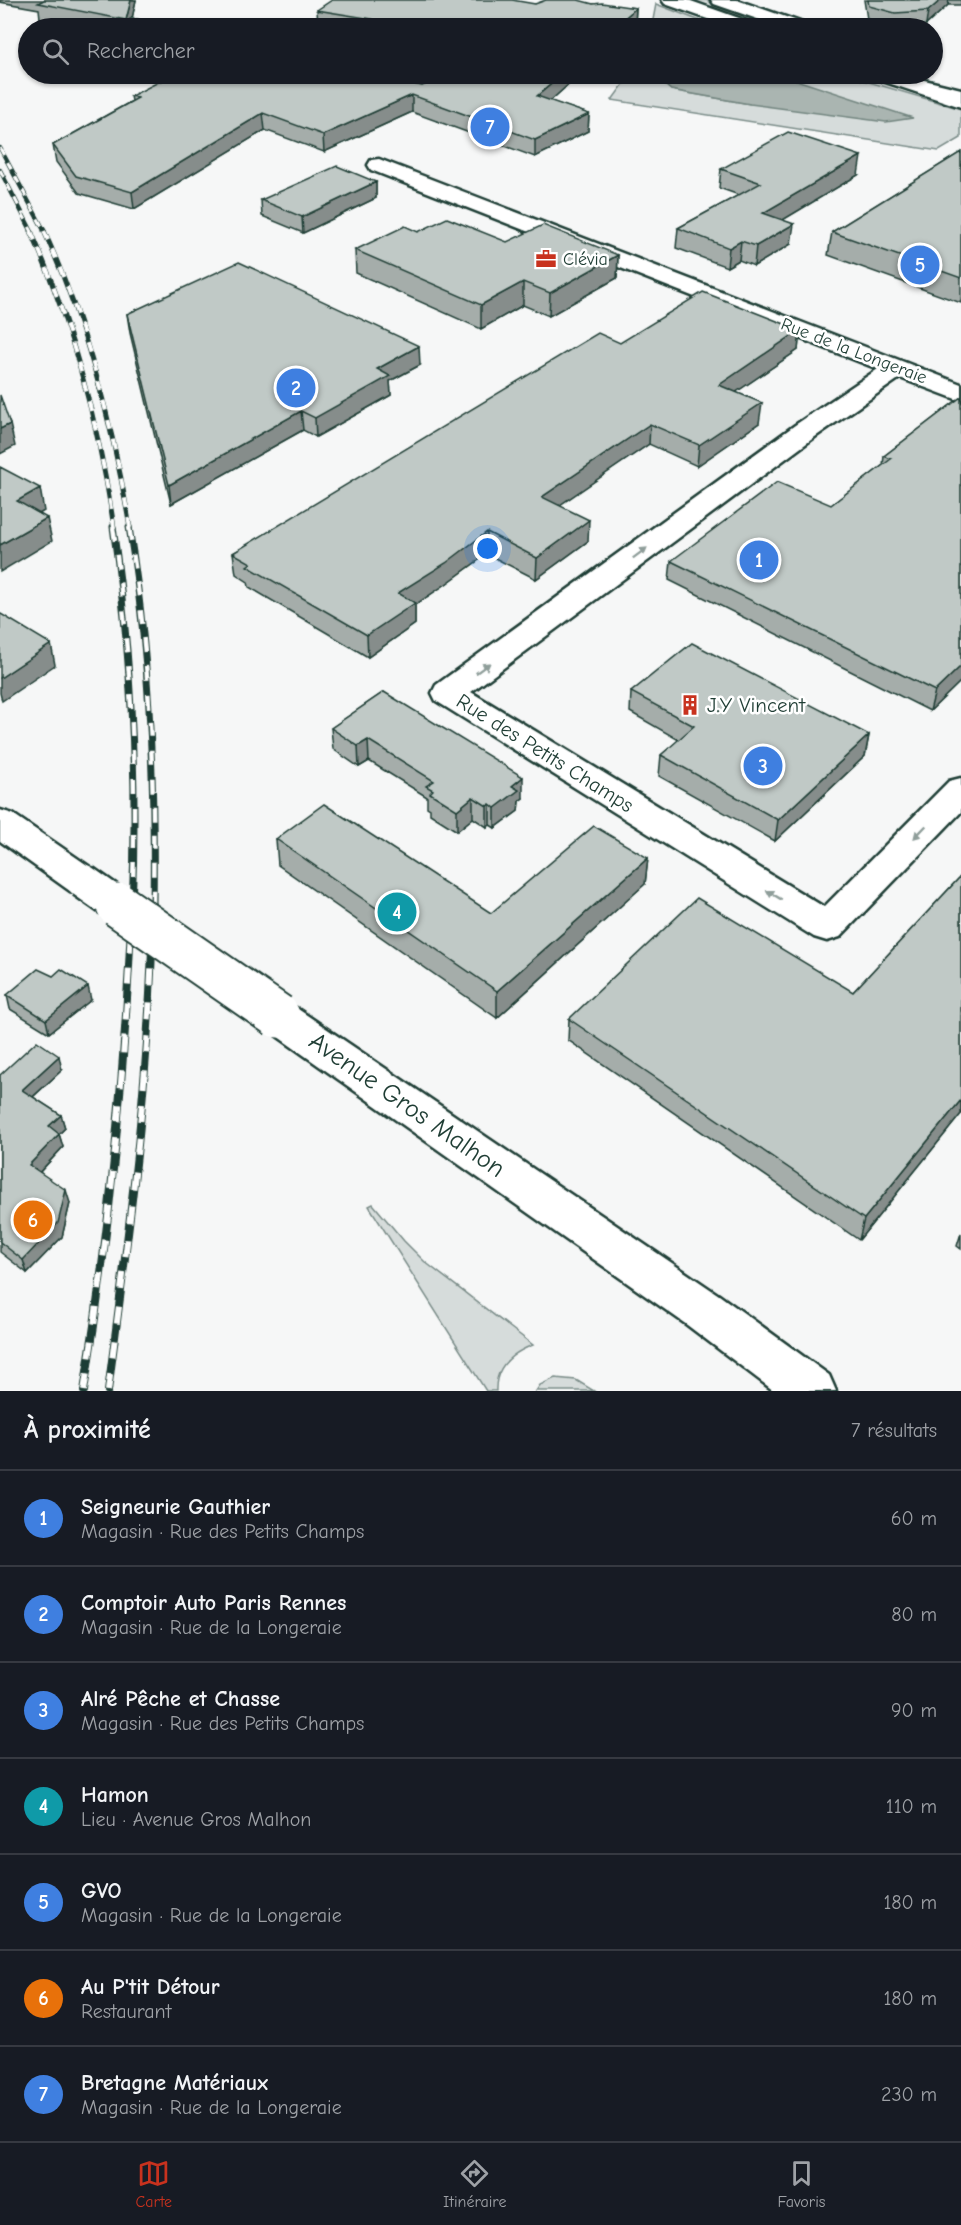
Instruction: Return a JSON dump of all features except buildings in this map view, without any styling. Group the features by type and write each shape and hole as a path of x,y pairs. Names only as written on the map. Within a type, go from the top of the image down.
{"main road":[{"path":"671,0 721,18"},
{"path":"720,0 771,18"},
{"path":"943,76 961,81"},
{"path":"912,84 961,101"},
{"path":"916,84 961,95"},
{"name":"Rue de la Longeraie","path":"379,165 961,393"},
{"name":"Rue des Petits Champs","path":"897,368 805,430 448,693 828,927 961,790"},
{"name":"Avenue Gros Malhon","path":"0,823 703,1310 812,1391"}],"shaded area":[{"path":"685,0 706,0 757,18 736,18"},
{"path":"656,4 693,18 653,18"},
{"path":"624,84 664,84 671,90 750,104 795,84 876,84 961,109 961,138 939,151 612,100"},
{"path":"664,84 809,84 913,118 886,122 750,104 671,90"},
{"path":"373,1204 425,1262 533,1345 518,1352 506,1362 498,1375 496,1391 486,1391 369,1206"},
{"path":"555,1378 576,1380 594,1391 536,1391 540,1385"}],"railway":[{"path":"0,148 45,232"},
{"path":"0,170 32,232"},
{"path":"31,231 59,303 82,376 92,414 114,528"},
{"path":"44,231 73,303 97,376 130,528"},
{"path":"113,527 132,716 134,811 132,907"},
{"path":"129,527 142,622 150,716 153,905"},
{"path":"84,1391 109,1210 125,1027 132,905"},
{"path":"108,1391 131,1209 143,1088 153,905"}],"place":[{"name":"Bretagne Matériaux","path":"490,127"},
{"name":"Clévia","path":"546,259"},
{"name":"GVO","path":"920,265"},
{"name":"Comptoir Auto Paris Rennes","path":"296,388"},
{"name":"Seigneurie Gauthier","path":"759,560"},
{"name":"J.Y Vincent","path":"690,705"},
{"name":"Alré Pêche et Chasse","path":"763,766"},
{"name":"Hamon","path":"397,912"},
{"name":"Au P'tit Détour","path":"33,1220"}]}
